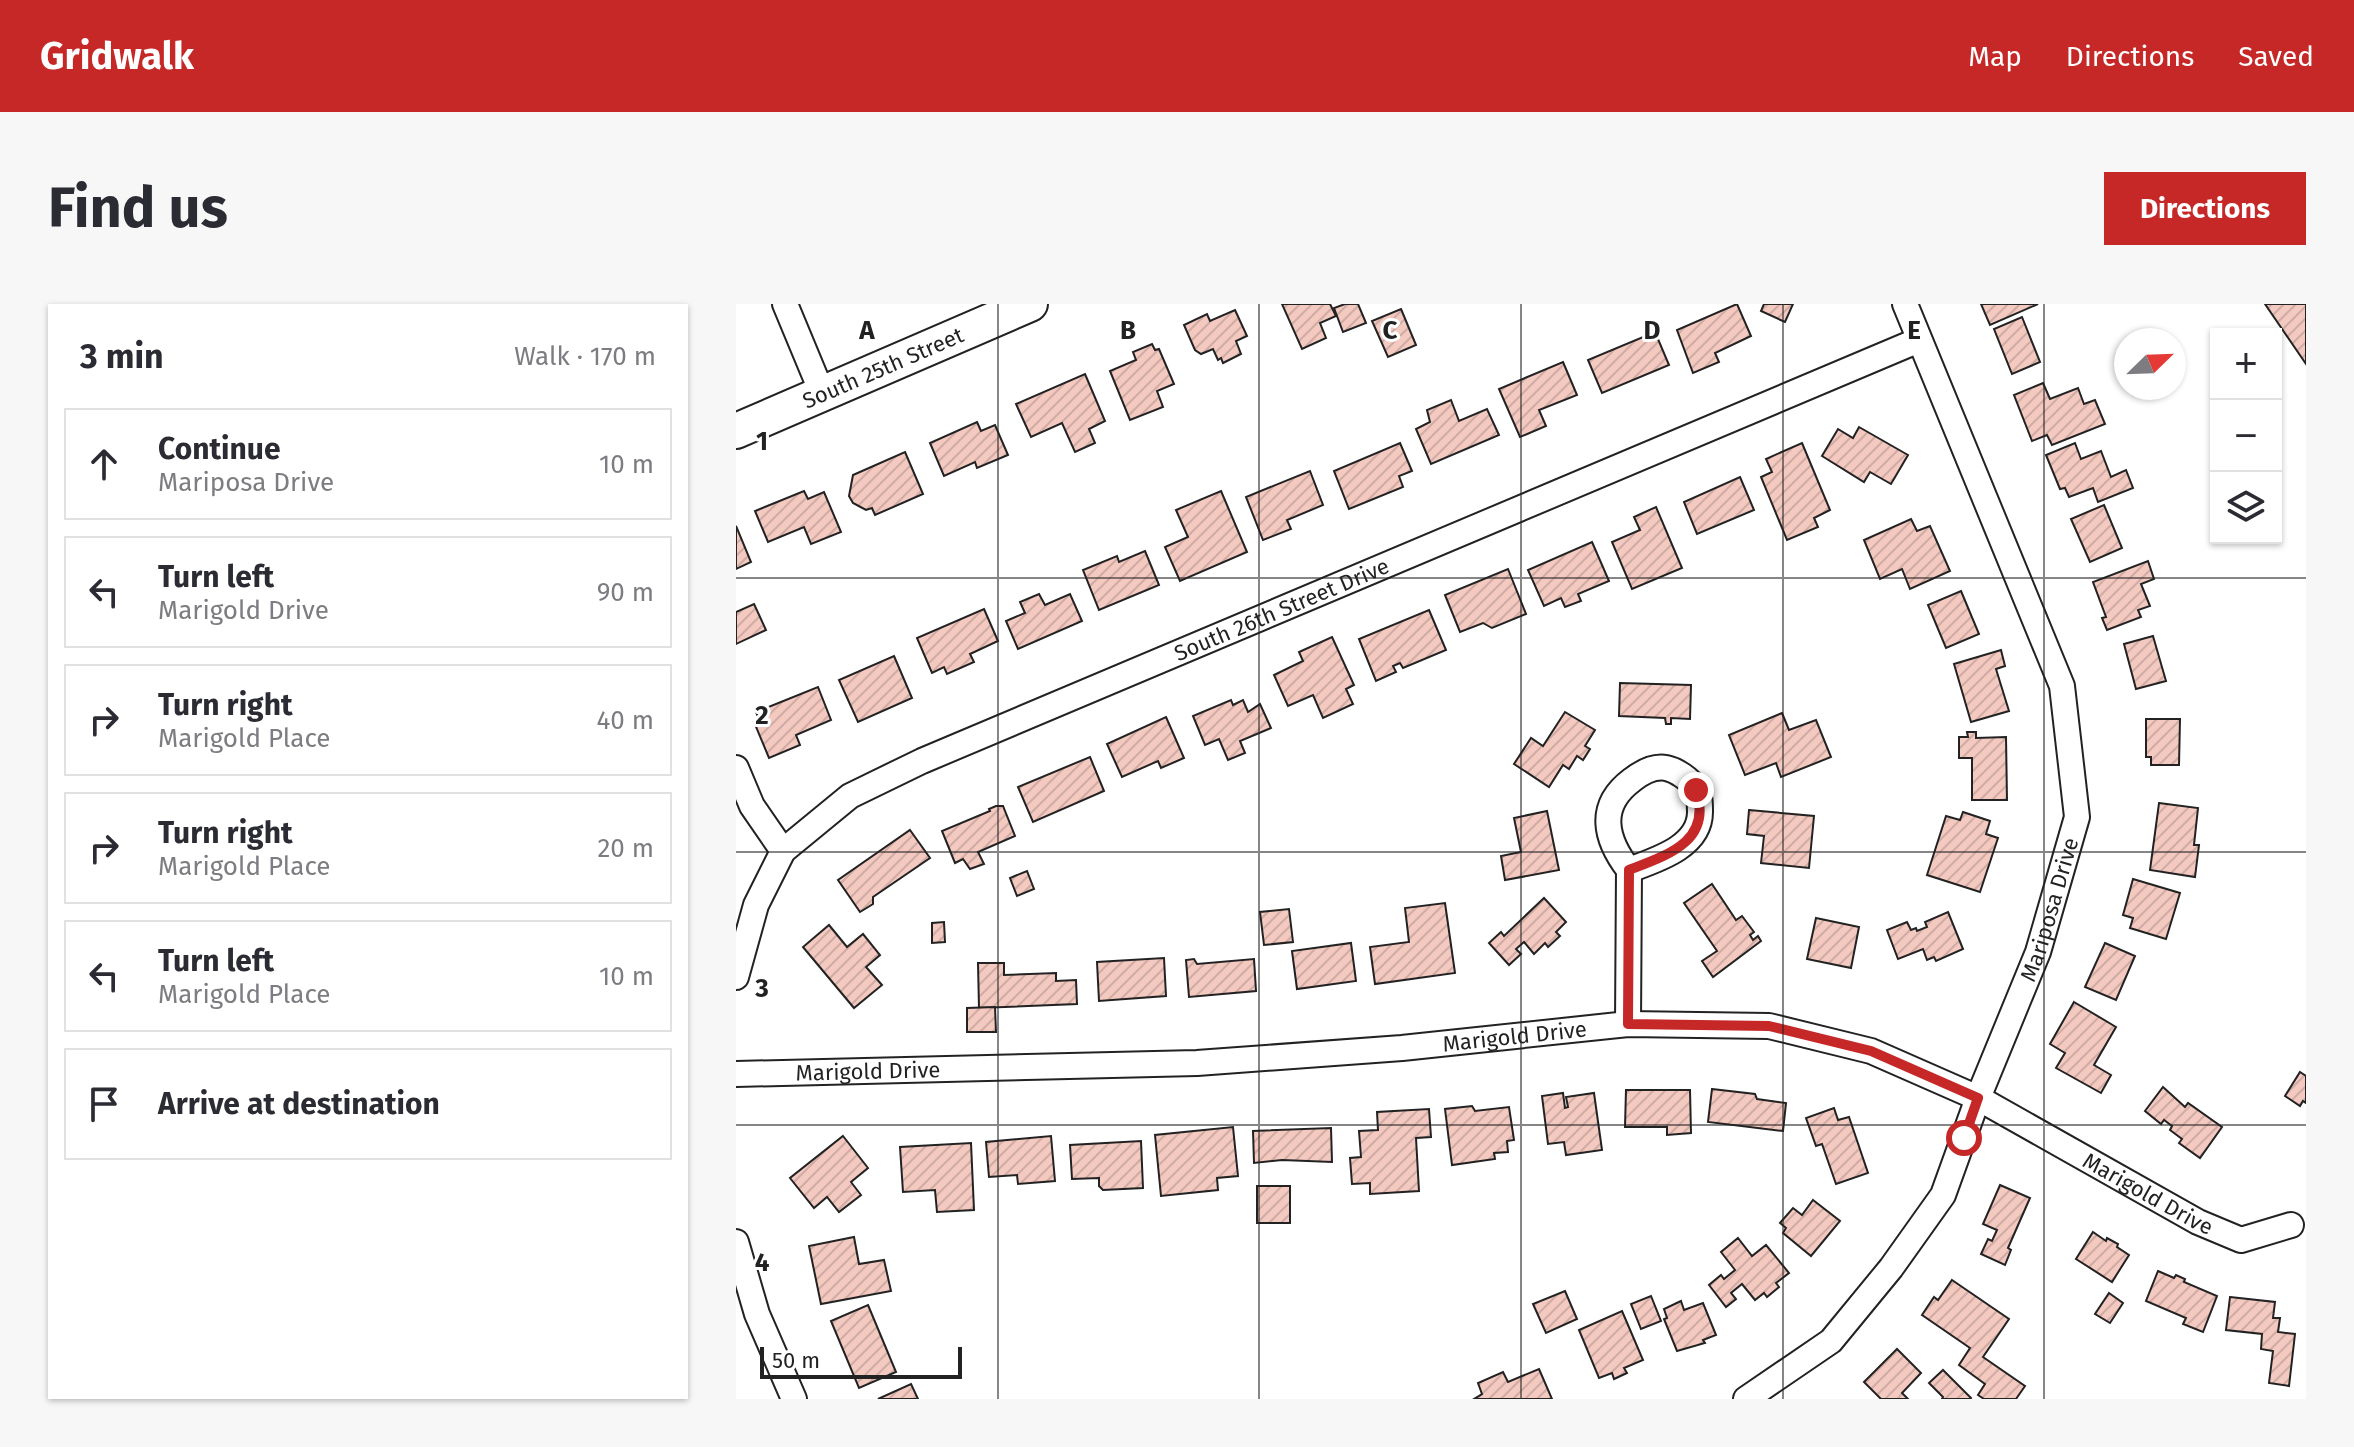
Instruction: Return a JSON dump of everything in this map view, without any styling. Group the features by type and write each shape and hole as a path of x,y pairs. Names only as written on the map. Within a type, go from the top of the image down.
{"main road":[{"name":"South 25th Street","path":"736,431 1030,304"}],"street":[{"path":"785,304 822,393"},
{"name":"Mariposa Drive","path":"1746,1399 1831,1341 1891,1268 1943,1195 1978,1098 2038,952 2077,817 2062,686 1905,304"},
{"name":"South 26th Street Drive","path":"736,977 756,905 783,851 850,796 922,761 1919,340"},
{"path":"736,768 752,806 783,851"},
{"path":"1628,1024 1629,870"},
{"name":"Marigold Drive","path":"736,1074 1197,1063 1402,1048 1628,1024 1769,1026 1871,1051 1978,1098 2198,1222 2241,1240 2291,1225"},
{"path":"736,1242 757,1314 794,1399"}],"building":[{"path":"1282,304 1330,304 1336,316 1320,323 1326,338 1302,349"},
{"path":"1358,304 1366,323 1343,332 1334,308"},
{"path":"1737,304 1751,336 1715,353 1719,362 1693,373 1677,330"},
{"path":"1764,304 1793,304 1785,322 1761,311"},
{"path":"1981,304 2038,304 1990,325"},
{"path":"2265,304 2306,304 2306,364 2282,328"},
{"path":"1401,309 1416,345 1388,357 1372,321"},
{"path":"1235,310 1247,336 1236,341 1241,354 1223,363 1213,349 1201,354 1195,350 1184,325 1207,314 1210,321"},
{"path":"2022,317 2040,362 2012,374 1994,329"},
{"path":"1655,332 1669,365 1602,393 1588,360"},
{"path":"1152,344 1155,350 1159,349 1174,384 1157,391 1163,407 1130,420 1110,371 1136,360 1133,352"},
{"path":"1563,362 1577,395 1539,410 1546,426 1520,437 1499,389"},
{"path":"1085,374 1105,421 1089,429 1095,443 1075,452 1062,423 1031,437 1016,404"},
{"path":"2043,383 2050,399 2078,388 2084,404 2095,400 2105,424 2052,445 2047,435 2032,441 2014,395"},
{"path":"1451,400 1459,421 1487,409 1499,435 1431,464 1416,429 1430,422 1427,410"},
{"path":"977,422 981,431 995,425 1008,455 977,468 975,462 944,476 930,443"},
{"path":"1859,427 1908,455 1891,484 1870,472 1864,482 1822,456 1838,429 1853,438"},
{"path":"1400,443 1412,471 1399,476 1403,487 1349,509 1334,471"},
{"path":"1802,443 1830,510 1814,518 1818,527 1787,540 1761,477 1772,472 1766,459"},
{"path":"2075,443 2081,459 2101,451 2111,477 2126,470 2133,488 2098,502 2093,488 2069,497 2065,488 2060,489 2046,455"},
{"path":"905,452 923,494 875,515 872,508 866,510 853,503 849,496 853,475"},
{"path":"1310,471 1323,505 1287,520 1291,529 1263,540 1246,497"},
{"path":"1740,477 1754,510 1697,534 1684,502"},
{"path":"804,491 808,499 824,492 841,532 811,544 804,527 768,542 755,511"},
{"path":"1221,491 1247,552 1180,581 1165,547 1188,537 1176,510"},
{"path":"2104,505 2122,548 2090,562 2071,519"},
{"path":"1656,507 1682,568 1632,589 1612,542 1640,530 1634,517"},
{"path":"1911,519 1917,531 1930,526 1950,571 1910,589 1902,569 1880,579 1864,540"},
{"path":"736,526 751,562 736,569"},
{"path":"1592,542 1609,581 1578,594 1581,601 1565,607 1561,598 1544,606 1528,570"},
{"path":"1145,551 1159,585 1099,610 1083,570 1117,556 1119,562"},
{"path":"2148,561 2154,579 2141,584 2150,606 2138,610 2141,617 2107,630 2102,618 2106,617 2093,582"},
{"path":"1508,569 1526,614 1492,628 1483,623 1460,632 1445,595"},
{"path":"1961,591 1979,634 1946,648 1928,605"},
{"path":"1039,594 1045,605 1070,594 1082,621 1018,649 1006,621 1025,613 1020,602"},
{"path":"754,604 766,630 736,644 736,612"},
{"path":"984,609 998,641 970,654 974,662 947,674 944,667 932,673 917,638"},
{"path":"1429,610 1446,650 1403,668 1400,663 1393,666 1396,672 1376,681 1359,639"},
{"path":"2153,636 2166,681 2136,689 2124,644"},
{"path":"1332,637 1354,685 1346,689 1353,704 1323,718 1313,695 1288,706 1274,675 1303,661 1299,652"},
{"path":"2001,650 2005,666 1996,669 2009,711 1971,722 1954,664"},
{"path":"894,656 912,698 858,722 839,680"},
{"path":"1620,683 1691,685 1690,719 1671,718 1671,724 1666,724 1665,718 1619,716"},
{"path":"818,687 831,720 796,735 800,745 769,758 754,722 759,719 756,712"},
{"path":"1231,700 1233,705 1243,700 1248,712 1260,704 1271,728 1240,741 1245,753 1228,760 1219,739 1205,745 1193,716"},
{"path":"1565,712 1595,730 1585,746 1590,749 1583,760 1577,756 1569,769 1563,765 1549,787 1514,764 1531,738 1543,746"},
{"path":"1782,713 1789,730 1816,720 1831,757 1781,777 1776,763 1745,775 1729,735"},
{"path":"1166,717 1184,758 1161,768 1158,761 1122,777 1107,744"},
{"path":"2146,719 2180,719 2179,765 2151,765 2151,757 2146,757"},
{"path":"1967,732 1976,732 1976,738 2006,737 2007,800 1972,800 1972,758 1959,758 1959,737 1968,737"},
{"path":"1090,757 1104,791 1033,822 1018,787"},
{"path":"2159,803 2198,808 2194,845 2199,845 2195,877 2150,870"},
{"path":"996,806 1003,806 1015,836 978,852 984,864 970,869 963,859 955,863 942,831"},
{"path":"1749,810 1814,816 1809,868 1761,863 1764,836 1747,834"},
{"path":"1547,811 1559,870 1505,880 1501,856 1521,852 1514,818"},
{"path":"1963,812 1990,821 1986,834 1998,838 1980,892 1927,875 1946,816 1960,820"},
{"path":"910,830 930,858 873,897 873,904 860,912 838,880"},
{"path":"1027,871 1034,889 1017,896 1010,878"},
{"path":"2133,879 2180,893 2166,939 2130,928 2133,918 2123,915"},
{"path":"1712,884 1736,920 1742,916 1754,932 1750,935 1753,940 1758,936 1761,941 1713,977 1702,961 1717,951 1684,903"},
{"path":"1544,898 1566,922 1556,932 1560,936 1548,947 1545,943 1534,954 1524,942 1516,949 1521,954 1509,965 1489,943 1501,932 1504,936"},
{"path":"1445,903 1455,973 1375,984 1370,947 1409,942 1405,908"},
{"path":"1289,909 1293,942 1264,945 1260,912"},
{"path":"1948,912 1963,949 1936,961 1934,957 1927,960 1923,949 1898,959 1887,930 1907,922 1911,930 1916,928 1917,931 1927,927 1925,922"},
{"path":"1816,918 1859,927 1851,968 1807,959"},
{"path":"944,922 945,942 932,943 932,923"},
{"path":"829,925 847,947 863,934 880,955 866,967 882,985 854,1008 803,947"},
{"path":"1351,943 1356,981 1297,989 1292,951"},
{"path":"2105,943 2135,956 2116,1000 2085,987"},
{"path":"1164,958 1166,996 1099,1001 1097,962"},
{"path":"1194,959 1197,964 1254,959 1256,991 1189,997 1186,960"},
{"path":"978,963 1004,963 1004,975 1056,973 1056,981 1076,980 1077,1004 979,1008"},
{"path":"2074,1002 2116,1027 2094,1065 2111,1075 2101,1093 2056,1068 2065,1053 2050,1044"},
{"path":"995,1007 996,1032 967,1032 967,1008"},
{"path":"2300,1072 2306,1076 2306,1103 2303,1101 2300,1106 2285,1096"},
{"path":"2163,1087 2185,1107 2188,1103 2222,1127 2200,1158 2179,1143 2182,1139 2170,1130 2172,1126 2164,1120 2161,1124 2145,1111"},
{"path":"1712,1089 1755,1094 1757,1099 1786,1103 1783,1131 1708,1122"},
{"path":"1626,1090 1690,1090 1691,1133 1667,1135 1667,1127 1625,1127"},
{"path":"1563,1093 1565,1108 1568,1107 1566,1097 1594,1093 1602,1150 1566,1155 1564,1142 1548,1144 1542,1096"},
{"path":"1472,1106 1475,1111 1509,1107 1514,1140 1507,1141 1508,1152 1494,1153 1495,1159 1452,1165 1445,1109"},
{"path":"1834,1108 1838,1120 1849,1117 1868,1173 1836,1184 1822,1144 1816,1146 1806,1118"},
{"path":"1429,1109 1431,1137 1416,1138 1419,1191 1370,1194 1370,1183 1352,1184 1350,1158 1361,1157 1359,1131 1378,1130 1377,1112"},
{"path":"1233,1127 1238,1176 1217,1178 1218,1190 1161,1196 1155,1135"},
{"path":"1331,1128 1332,1162 1282,1160 1254,1163 1253,1131"},
{"path":"843,1136 868,1168 851,1182 861,1195 839,1212 827,1197 814,1208 790,1178"},
{"path":"1051,1136 1055,1181 1018,1184 1017,1175 989,1177 986,1142"},
{"path":"1141,1141 1143,1188 1103,1190 1099,1186 1099,1178 1072,1179 1070,1145"},
{"path":"971,1143 974,1210 937,1212 935,1190 903,1192 900,1147"},
{"path":"2000,1185 2030,1198 2008,1248 2011,1250 2005,1265 1981,1254 1988,1239 1992,1241 1997,1230 1983,1224"},
{"path":"1257,1186 1290,1186 1290,1223 1257,1223"},
{"path":"1813,1200 1840,1221 1811,1256 1783,1233 1786,1228 1780,1223 1793,1208 1802,1215"},
{"path":"2093,1232 2106,1241 2107,1238 2118,1244 2117,1247 2129,1255 2112,1282 2076,1259"},
{"path":"854,1237 859,1264 884,1260 891,1291 821,1304 809,1246"},
{"path":"1738,1238 1752,1256 1766,1245 1789,1273 1776,1283 1779,1287 1767,1297 1764,1293 1755,1300 1742,1284 1731,1293 1736,1299 1726,1307 1709,1285 1721,1275 1724,1279 1735,1270 1721,1252"},
{"path":"2158,1271 2174,1278 2176,1275 2185,1279 2184,1282 2217,1296 2203,1332 2183,1324 2186,1318 2146,1301"},
{"path":"1952,1280 2009,1319 1983,1357 2025,1386 2016,1399 1984,1399 1978,1395 1985,1384 1959,1365 1970,1348 1922,1315 1934,1297 1938,1300"},
{"path":"1565,1291 1577,1319 1546,1333 1533,1304"},
{"path":"2109,1293 2123,1303 2110,1323 2095,1314"},
{"path":"1651,1296 1661,1321 1641,1329 1631,1304"},
{"path":"2230,1297 2275,1302 2273,1318 2280,1318 2278,1332 2295,1334 2289,1386 2269,1383 2273,1351 2261,1349 2262,1334 2226,1330"},
{"path":"1681,1301 1684,1310 1703,1303 1716,1335 1703,1340 1705,1343 1677,1351 1664,1319 1667,1318 1664,1309"},
{"path":"868,1305 896,1372 859,1388 831,1321"},
{"path":"1622,1311 1643,1360 1624,1368 1627,1373 1614,1379 1612,1373 1599,1378 1579,1330"},
{"path":"1897,1349 1921,1373 1902,1393 1908,1399 1881,1399 1864,1382"},
{"path":"1539,1369 1552,1399 1474,1399 1482,1394 1478,1383 1503,1372 1508,1382"},
{"path":"1943,1370 1970,1399 1942,1399 1929,1383"},
{"path":"911,1384 918,1399 878,1399"}],"route":[{"path":"1696,790 1700,819 1694,834 1663,857 1629,870 1628,1024 1769,1026 1871,1051 1978,1098 1964,1138"}]}
